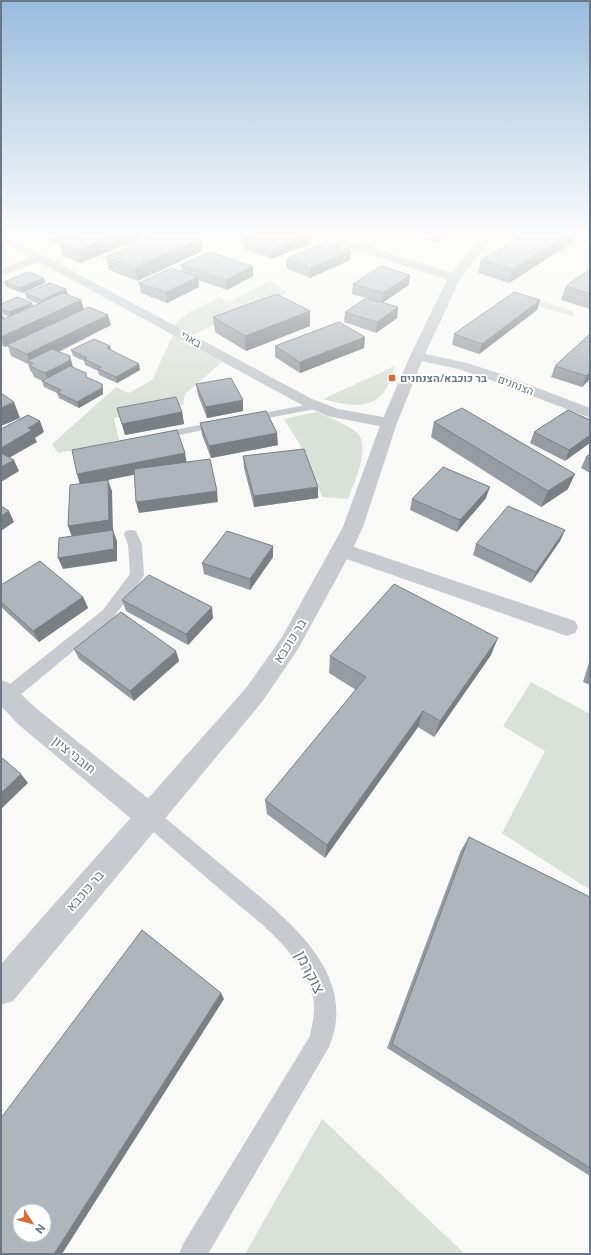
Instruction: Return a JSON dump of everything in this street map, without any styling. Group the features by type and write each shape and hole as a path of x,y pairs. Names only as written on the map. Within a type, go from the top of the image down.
{"street":[{"name":"בארי","path":"107,295 316,406 334,413 389,423"},
{"name":"בר כוכבא","path":"1,989 254,695 290,644 342,550 353,527 389,423 417,356 446,295"},
{"name":"הצנחנים","path":"417,356 462,366 496,377 590,412"},
{"path":"342,550 567,627"},
{"name":"חובבי ציון","path":"4,693 28,717 150,817"}],"lane":[{"path":"149,438 316,406"},
{"path":"4,693 108,614 137,575 135,545 131,534"},
{"name":"צוקרמן","path":"150,817 275,923 294,941 322,989 326,1010 321,1039 193,1254"}],"shaded area":[{"path":"244,295 283,295 256,312 224,320 192,335 174,325 186,314 218,298 230,302"},
{"path":"528,297 569,310 573,312 575,317 511,298"},
{"path":"173,335 222,362 185,394 183,405 114,418 119,440 58,453 52,444 116,387 129,393 152,380"},
{"path":"395,366 384,392 371,402 355,405 323,399"},
{"path":"317,412 354,430 362,440 363,448 360,466 348,499 322,497 308,458 284,419"},
{"path":"531,682 590,714 590,890 502,833 545,751 503,726"},
{"path":"322,1119 465,1254 245,1254"}],"building":[{"path":"29,295 54,295 42,300"},
{"path":"59,295 67,295 81,300 1,337 1,320"},
{"path":"275,295 310,311 245,336 213,317"},
{"path":"510,295 522,295 540,300 482,344 454,334"},
{"path":"18,297 32,303 9,312 1,309 1,304"},
{"path":"366,298 398,307 377,322 345,312"},
{"path":"89,307 108,315 27,354 7,345"},
{"path":"339,322 365,337 300,362 275,346"},
{"path":"590,334 590,372 586,376 555,366"},
{"path":"94,339 110,346 107,348 139,364 116,377 98,369 101,367 84,359 87,358 71,350"},
{"path":"52,349 70,356 69,361 45,373 30,366 33,363 27,361"},
{"path":"70,366 86,373 86,377 102,384 102,388 77,402 57,392 61,390 42,381"},
{"path":"231,378 243,400 206,407 196,384"},
{"path":"1,393 14,402 1,408"},
{"path":"176,397 182,412 122,424 117,408"},
{"path":"462,408 575,474 548,491 434,422"},
{"path":"568,410 590,420 590,435 569,450 534,432"},
{"path":"266,411 277,433 209,446 200,423"},
{"path":"28,415 40,421 28,428 32,430 1,448 1,429"},
{"path":"177,430 185,453 77,474 72,450"},
{"path":"304,449 318,487 254,496 243,456"},
{"path":"1,453 14,460 1,467"},
{"path":"210,459 217,491 136,502 134,469"},
{"path":"443,467 490,487 460,520 412,499"},
{"path":"108,480 109,520 68,526 70,485"},
{"path":"1,506 9,511 1,516"},
{"path":"508,506 565,530 536,572 476,544"},
{"path":"113,530 114,549 58,558 59,538"},
{"path":"227,531 273,546 250,579 202,563"},
{"path":"40,561 83,597 33,631 1,602 1,585"},
{"path":"149,575 212,607 186,634 122,600"},
{"path":"394,584 498,638 440,721 423,711 327,845 265,800 366,677 330,656"},
{"path":"121,612 176,651 130,691 74,649"},
{"path":"1,757 21,774 1,793"},
{"path":"469,837 590,897 590,1168 392,1044"},
{"path":"142,930 221,993 54,1254 1,1254 1,1118"}],"place":[{"name":"בר כוכבא/הצנחנים","path":"392,378"}]}
